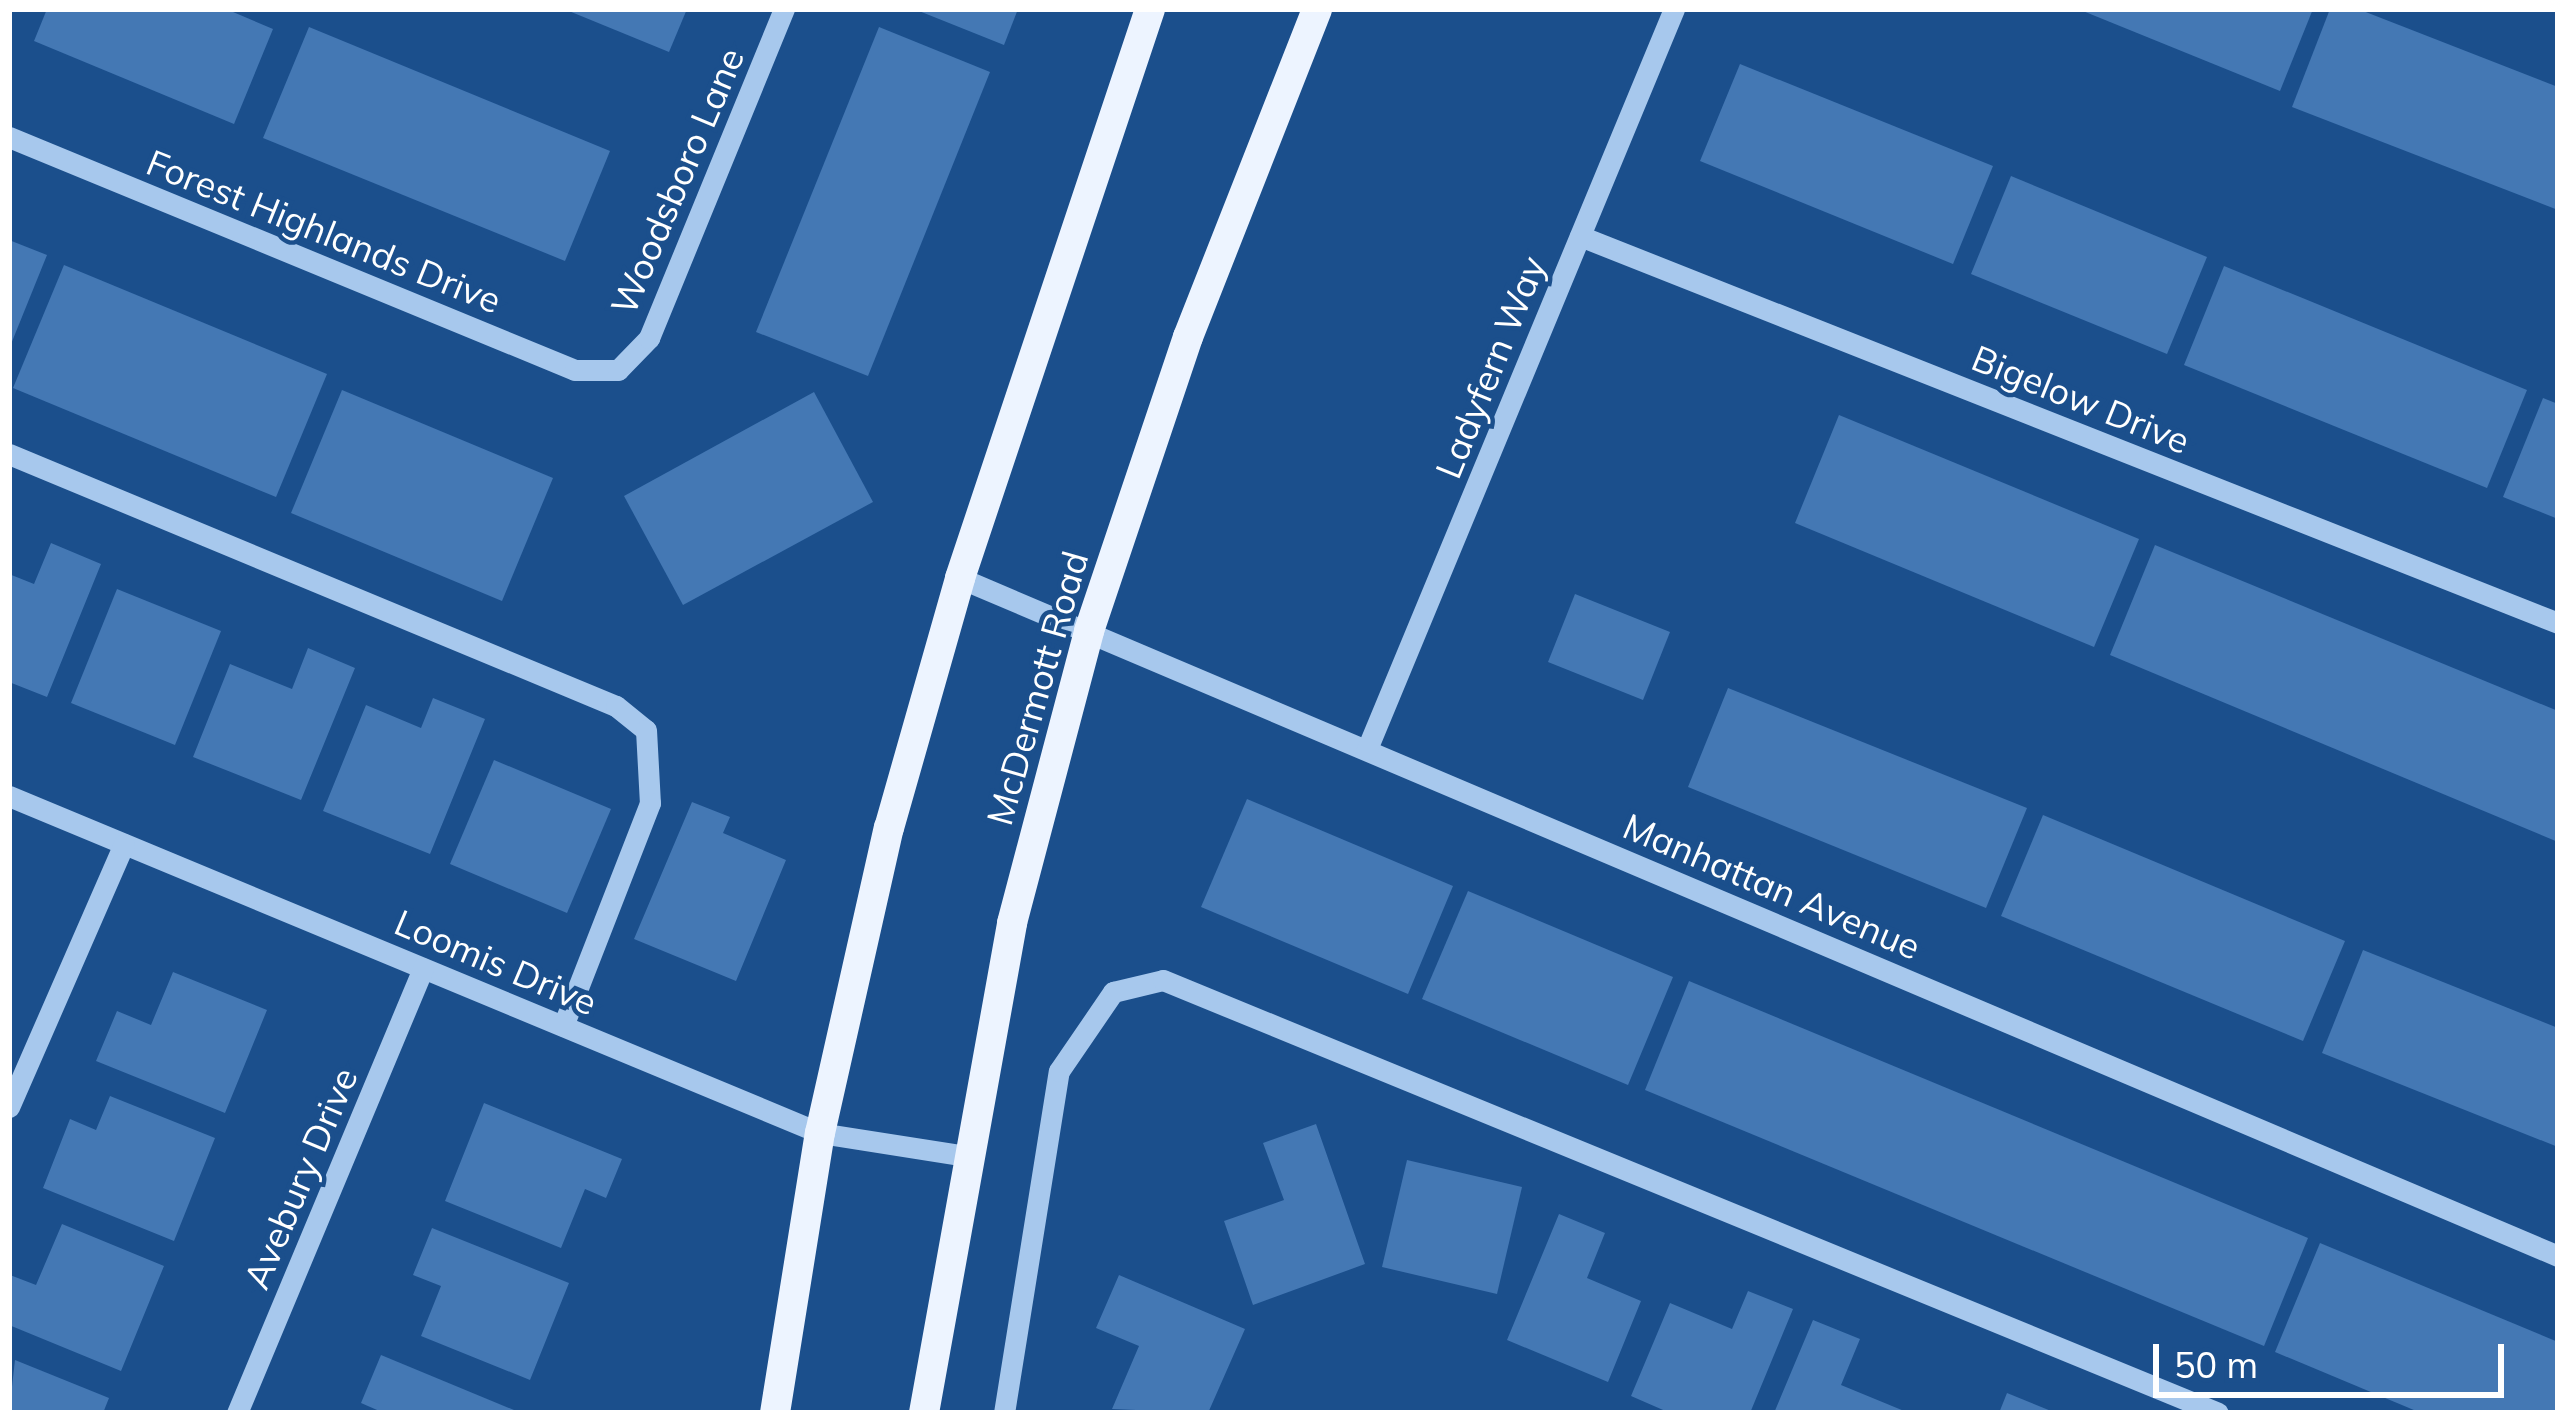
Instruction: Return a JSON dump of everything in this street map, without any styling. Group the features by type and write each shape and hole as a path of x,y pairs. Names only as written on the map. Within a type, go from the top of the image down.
{"main road":[{"path":"775,1413 820,1133 889,828 960,578 1150,9"},
{"name":"McDermott Road","path":"924,1413 1012,923 1089,631 1188,337 1317,9"}],"street":[{"name":"Woodsboro Lane","path":"618,370 649,338 784,9"},
{"name":"Ladyfern Way","path":"1367,749 1674,9"},
{"name":"Forest Highlands Drive","path":"9,137 575,370 618,370"},
{"name":"Bigelow Drive","path":"1580,236 2558,623"},
{"path":"9,454 616,706 646,730 650,803 563,1026"},
{"name":"Manhattan Avenue","path":"960,578 2558,1256"},
{"name":"Loomis Drive","path":"9,796 820,1133 967,1156"},
{"path":"9,1107 124,844"},
{"name":"Avebury Drive","path":"237,1413 423,968"},
{"path":"1004,1413 1068,1046 1113,992 1163,980 2218,1413"}],"building":[{"path":"47,9 226,9 273,29 234,124 34,41"},
{"path":"564,9 687,9 669,52"},
{"path":"914,9 1018,9 1004,45"},
{"path":"2078,9 2313,9 2280,91"},
{"path":"2330,9 2358,9 2558,87 2558,210 2292,107"},
{"path":"309,27 610,151 565,261 263,138"},
{"path":"879,27 990,72 868,376 756,332"},
{"path":"1740,64 1993,166 1953,264 1700,161"},
{"path":"2011,176 2207,257 2167,354 1971,274"},
{"path":"9,240 47,255 9,349"},
{"path":"64,265 327,374 276,497 13,388"},
{"path":"2224,266 2527,390 2487,488 2184,365"},
{"path":"342,390 553,478 502,601 291,513"},
{"path":"814,392 873,502 683,605 624,496"},
{"path":"2543,398 2558,404 2558,519 2503,497"},
{"path":"1839,415 2139,539 2094,647 1795,523"},
{"path":"51,543 101,564 47,697 9,682 9,574 34,584"},
{"path":"2155,545 2558,711 2558,842 2110,655"},
{"path":"117,589 221,631 175,745 71,703"},
{"path":"1575,594 1670,632 1643,700 1548,662"},
{"path":"308,648 355,668 301,800 193,757 230,664 292,689"},
{"path":"1728,688 2027,808 1986,908 1688,787"},
{"path":"433,698 485,719 430,854 323,811 366,705 421,728"},
{"path":"494,760 611,809 567,913 450,864"},
{"path":"1247,799 1453,886 1408,994 1201,907"},
{"path":"692,802 730,817 723,833 786,860 736,981 634,939"},
{"path":"2043,815 2345,941 2303,1041 2001,916"},
{"path":"1468,891 1673,977 1628,1085 1422,999"},
{"path":"2363,950 2558,1028 2558,1147 2322,1053"},
{"path":"173,972 267,1010 225,1113 96,1061 117,1011 151,1025"},
{"path":"1689,981 2308,1238 2264,1346 1645,1090"},
{"path":"110,1096 215,1138 174,1241 43,1188 70,1119 96,1130"},
{"path":"484,1103 622,1159 606,1198 585,1189 561,1248 445,1201"},
{"path":"1316,1124 1365,1264 1253,1305 1224,1221 1284,1200 1263,1143"},
{"path":"1407,1160 1522,1187 1497,1294 1382,1267"},
{"path":"1559,1214 1605,1233 1587,1278 1641,1301 1608,1382 1507,1340"},
{"path":"62,1224 164,1266 121,1371 9,1325 10,1275 36,1285"},
{"path":"432,1228 569,1283 530,1380 421,1336 441,1286 413,1275"},
{"path":"2320,1243 2558,1342 2558,1413 2421,1413 2275,1352"},
{"path":"1119,1275 1245,1329 1208,1413 1112,1409 1139,1346 1096,1328"},
{"path":"1748,1291 1793,1309 1750,1413 1670,1413 1631,1396 1670,1303 1732,1329"},
{"path":"1813,1320 1860,1339 1841,1385 1909,1413 1774,1413"},
{"path":"381,1355 521,1413 384,1413 361,1403"},
{"path":"15,1360 109,1398 103,1413 9,1413"},
{"path":"2007,1393 2056,1413 1999,1413"}]}
